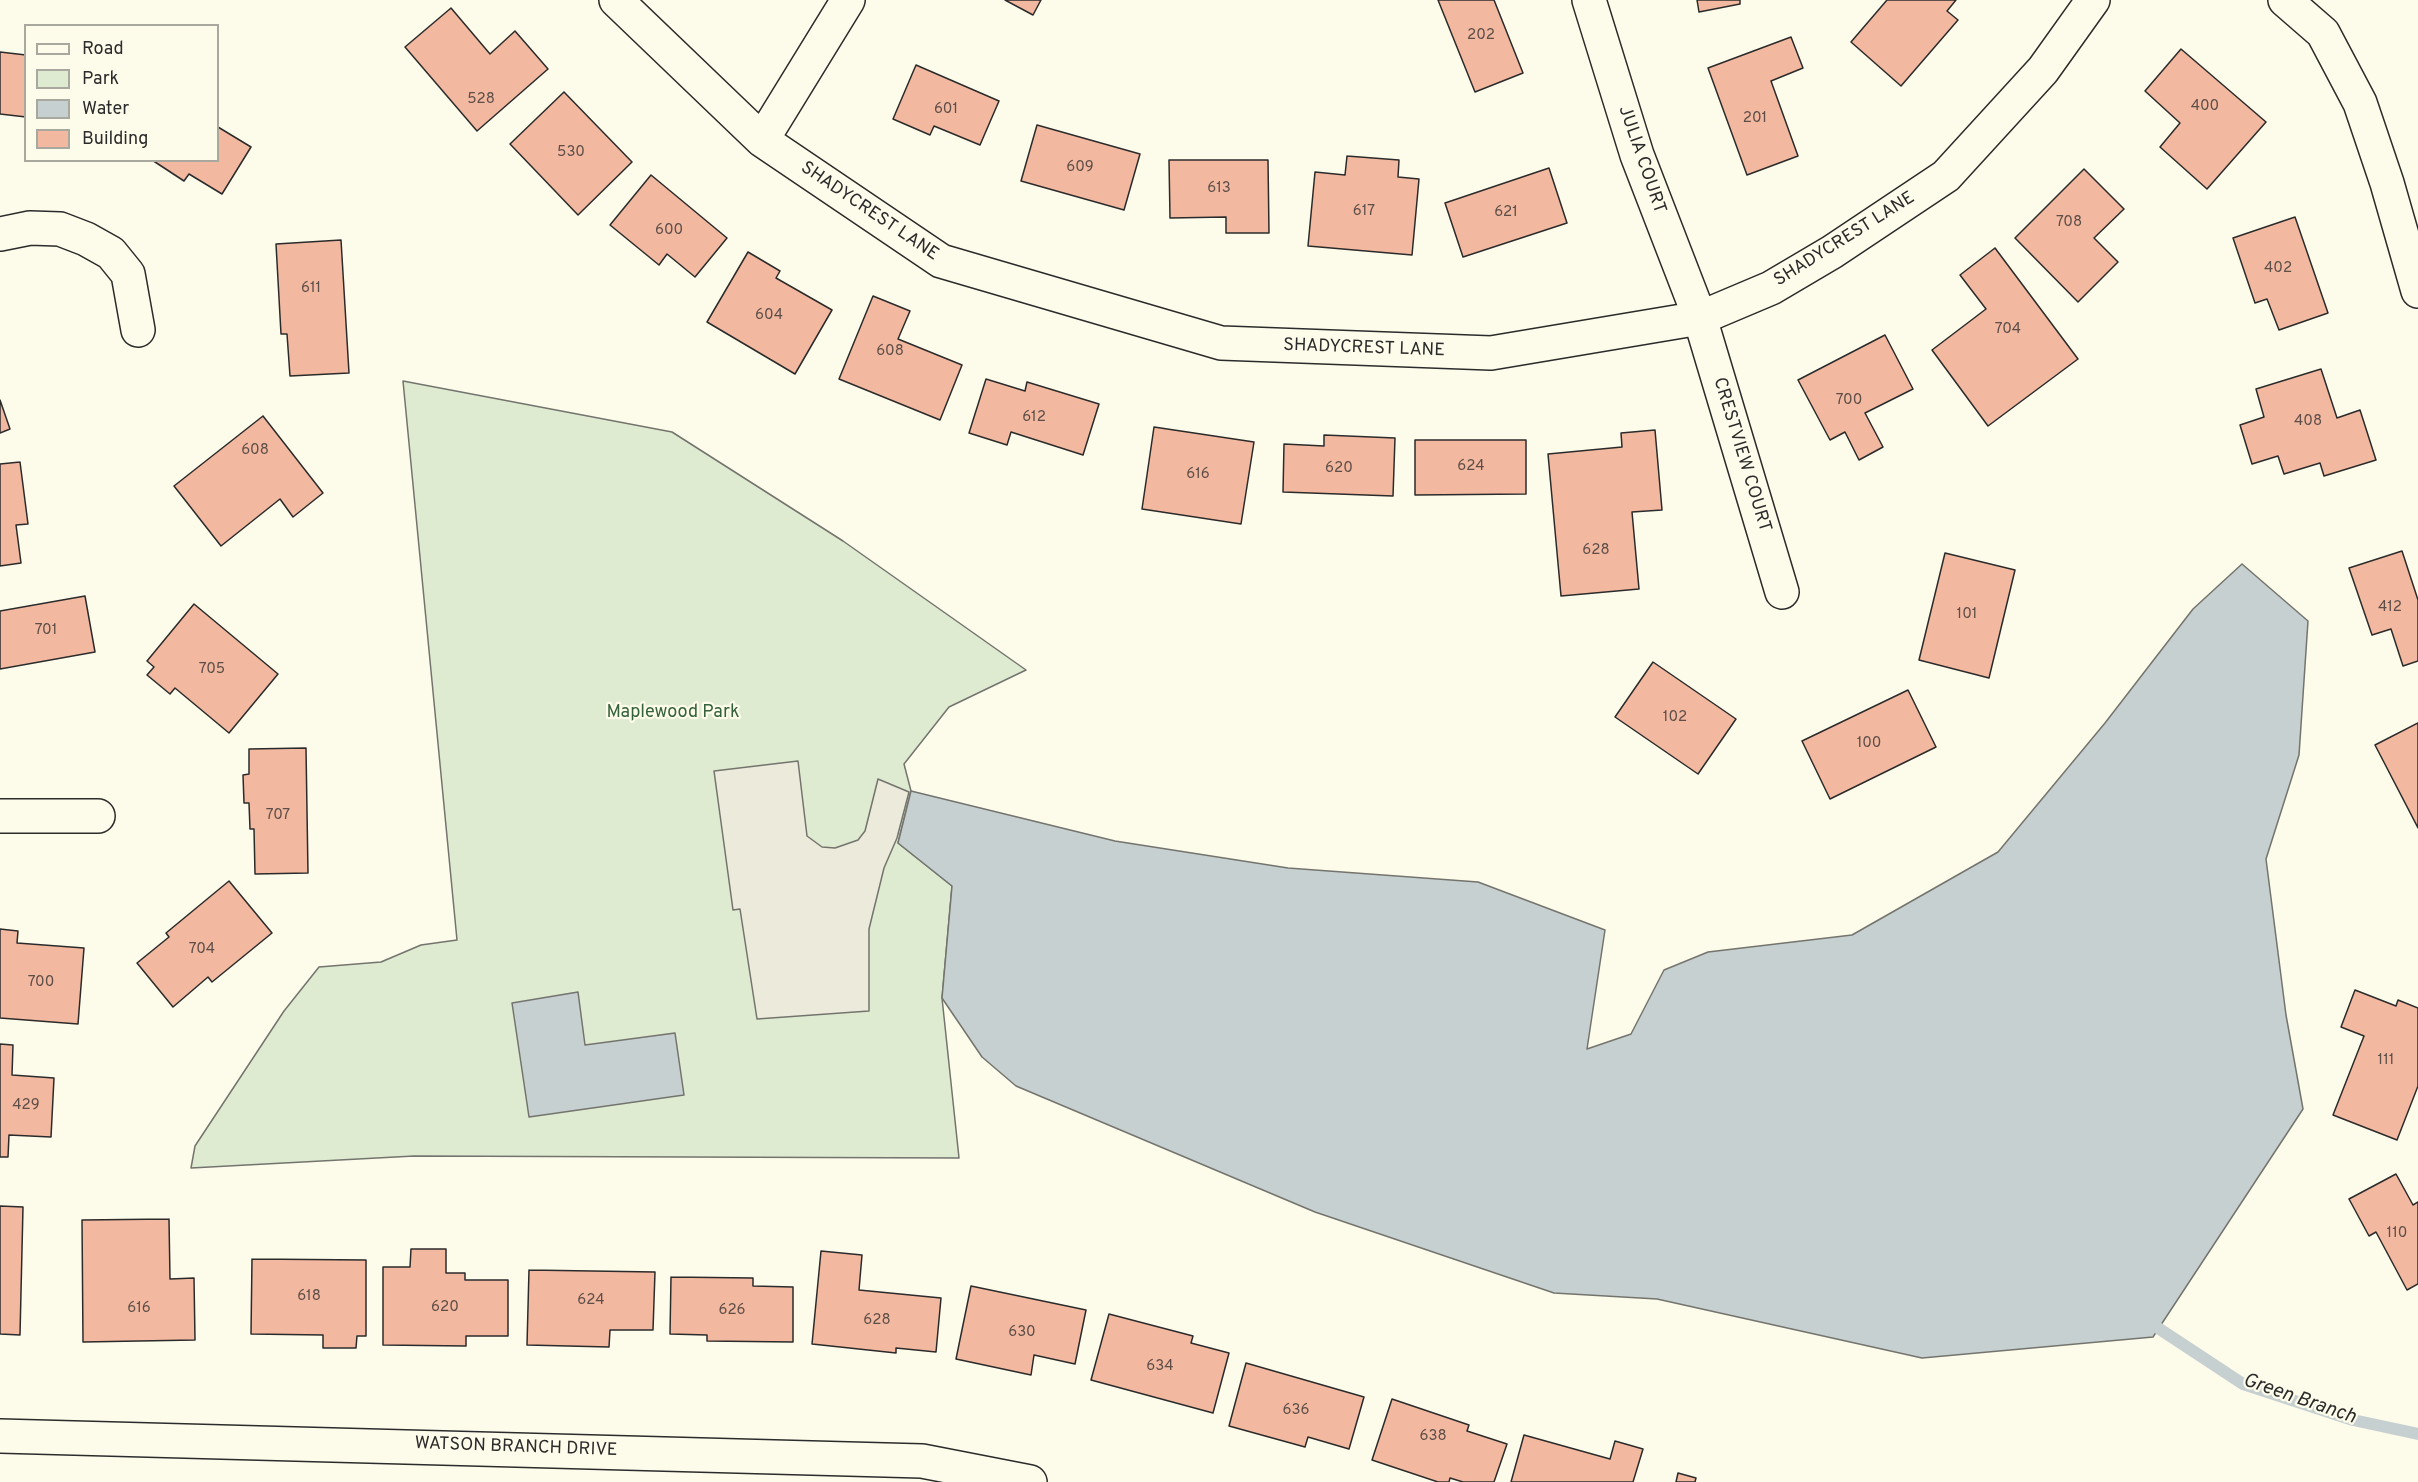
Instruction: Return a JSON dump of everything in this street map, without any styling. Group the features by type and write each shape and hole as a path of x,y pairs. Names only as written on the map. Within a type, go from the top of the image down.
{"street":[{"name":"SHADYCREST LANE","path":"616,0 762,140 941,261 1221,343 1491,354 1700,318 1771,288 1832,252 1946,176 2043,70 2093,0"},
{"path":"762,140 848,0"},
{"name":"JULIA COURT","path":"1590,0 1637,155 1700,318"},
{"path":"2285,0 2323,33 2360,103 2387,183 2418,291"},
{"path":"0,234 30,228 60,230 86,239 111,253 128,274 138,330"},
{"name":"CRESTVIEW COURT","path":"1700,318 1782,592"},
{"path":"0,816 98,816"},
{"name":"WATSON BRANCH DRIVE","path":"0,1436 922,1461 1030,1482"}],"green space":[{"name":"Maplewood Park","path":"403,381 672,432 843,541 1026,670 949,707 904,764 911,791 898,843 952,886 942,998 959,1158 414,1156 191,1168 195,1146 284,1011 319,967 381,962 421,945 457,940"}],"shaded area":[{"path":"798,761 807,836 822,847 835,848 858,840 865,831 878,779 909,792 897,838 884,868 869,929 869,1011 757,1019 740,909 733,910 714,771"}],"water":[{"path":"2242,564 2308,621 2299,755 2266,859 2286,1015 2303,1109 2153,1337 1922,1358 1657,1299 1554,1293 1315,1212 1016,1086 982,1057 942,998 952,886 898,843 911,791 1115,841 1288,868 1478,882 1605,930 1587,1049 1631,1034 1664,970 1708,952 1852,935 1998,852 2105,723 2193,609"},
{"path":"578,992 585,1045 675,1033 684,1095 529,1117 512,1003"}],"building":[{"path":"1005,0 1041,0 1033,15"},
{"path":"1438,0 1494,0 1523,73 1475,92"},
{"path":"1697,0 1740,0 1740,4 1699,12"},
{"path":"1887,0 1956,0 1947,11 1958,20 1901,86 1851,42"},
{"path":"451,8 490,54 515,31 548,69 477,131 405,47"},
{"path":"1791,37 1803,68 1771,81 1798,156 1747,175 1708,68"},
{"path":"2181,49 2266,122 2207,189 2160,147 2180,123 2145,91"},
{"path":"0,52 24,55 24,117 0,114"},
{"path":"916,65 999,101 980,145 934,126 930,135 893,119"},
{"path":"564,92 632,162 578,215 510,144"},
{"path":"1037,125 1140,154 1124,210 1021,181"},
{"path":"219,128 251,147 222,194 189,174 184,181 155,162 219,162"},
{"path":"1347,156 1399,160 1398,177 1419,179 1412,255 1308,246 1315,172 1345,175"},
{"path":"1169,160 1268,160 1269,233 1226,233 1226,217 1170,218"},
{"path":"1549,168 1567,223 1463,257 1445,203"},
{"path":"2084,169 2124,209 2094,238 2118,262 2078,302 2015,238"},
{"path":"651,175 727,238 695,277 667,254 659,265 610,225"},
{"path":"2295,217 2328,313 2279,330 2267,299 2255,303 2233,238"},
{"path":"341,240 349,373 290,376 287,334 281,334 276,244"},
{"path":"1995,248 2078,359 1988,426 1932,350 1986,309 1960,275"},
{"path":"748,252 780,271 776,278 832,310 795,374 707,322"},
{"path":"873,296 910,311 898,339 962,365 940,420 839,379"},
{"path":"1885,335 1913,389 1865,413 1883,447 1859,460 1845,432 1830,440 1798,380"},
{"path":"2321,369 2337,418 2360,410 2376,460 2324,476 2320,463 2284,474 2278,456 2252,464 2240,425 2264,417 2256,389"},
{"path":"986,379 1025,391 1027,382 1099,404 1083,455 1011,432 1007,445 969,433"},
{"path":"0,400 10,429 0,433"},
{"path":"263,416 323,493 293,517 280,499 221,546 174,486"},
{"path":"1154,427 1254,442 1241,524 1142,509"},
{"path":"1655,430 1662,510 1632,512 1639,589 1561,596 1548,454 1622,447 1621,433"},
{"path":"1324,435 1395,438 1393,496 1283,492 1284,444 1324,446"},
{"path":"1415,440 1526,440 1526,494 1415,495"},
{"path":"20,462 28,524 16,525 21,563 0,566 0,464"},
{"path":"2402,551 2418,600 2418,661 2403,666 2391,629 2372,635 2349,568"},
{"path":"1945,553 2015,570 1989,678 1919,660"},
{"path":"85,596 95,652 0,669 0,611"},
{"path":"194,604 278,674 229,733 175,688 170,694 147,675 154,667 147,661"},
{"path":"1653,662 1736,719 1698,774 1615,717"},
{"path":"1908,690 1936,747 1830,799 1802,741"},
{"path":"2418,723 2418,828 2375,745"},
{"path":"306,748 308,873 255,874 254,829 250,829 249,803 244,803 243,775 249,774 249,749"},
{"path":"229,881 272,933 212,982 208,977 173,1007 137,963 169,937 166,933"},
{"path":"0,929 18,931 17,943 84,948 78,1024 0,1018"},
{"path":"2355,990 2396,1006 2398,1000 2418,1008 2418,1086 2397,1140 2333,1115 2364,1036 2341,1027"},
{"path":"0,1044 13,1045 12,1075 54,1078 51,1137 9,1135 8,1157 0,1157"},
{"path":"2396,1174 2413,1205 2418,1202 2418,1284 2407,1290 2376,1232 2369,1236 2349,1199"},
{"path":"0,1206 23,1207 20,1335 0,1334"},
{"path":"169,1219 170,1279 194,1278 195,1340 83,1342 82,1220"},
{"path":"411,1249 446,1249 446,1273 465,1273 465,1280 508,1280 508,1336 466,1336 466,1346 383,1345 383,1267 410,1267"},
{"path":"821,1251 862,1255 859,1290 941,1298 936,1352 896,1348 896,1353 812,1344"},
{"path":"252,1259 366,1260 366,1336 357,1336 356,1348 323,1348 323,1335 251,1334"},
{"path":"529,1270 655,1272 653,1330 610,1330 609,1347 527,1345"},
{"path":"671,1277 753,1278 753,1286 793,1287 793,1342 707,1341 707,1335 670,1334"},
{"path":"971,1286 1086,1310 1075,1364 1034,1355 1031,1375 956,1359"},
{"path":"1109,1314 1193,1336 1191,1343 1229,1353 1213,1413 1091,1380"},
{"path":"1246,1363 1364,1397 1349,1449 1308,1437 1305,1447 1229,1426"},
{"path":"1392,1399 1469,1425 1467,1431 1507,1444 1494,1482 1463,1482 1450,1478 1449,1482 1438,1482 1372,1460"},
{"path":"1524,1435 1610,1459 1615,1441 1643,1449 1633,1482 1511,1482"},
{"path":"1678,1473 1696,1478 1695,1482 1676,1482"}],"waterway":[{"name":"Green Branch","path":"2158,1328 2243,1384 2353,1420 2418,1434"}]}
